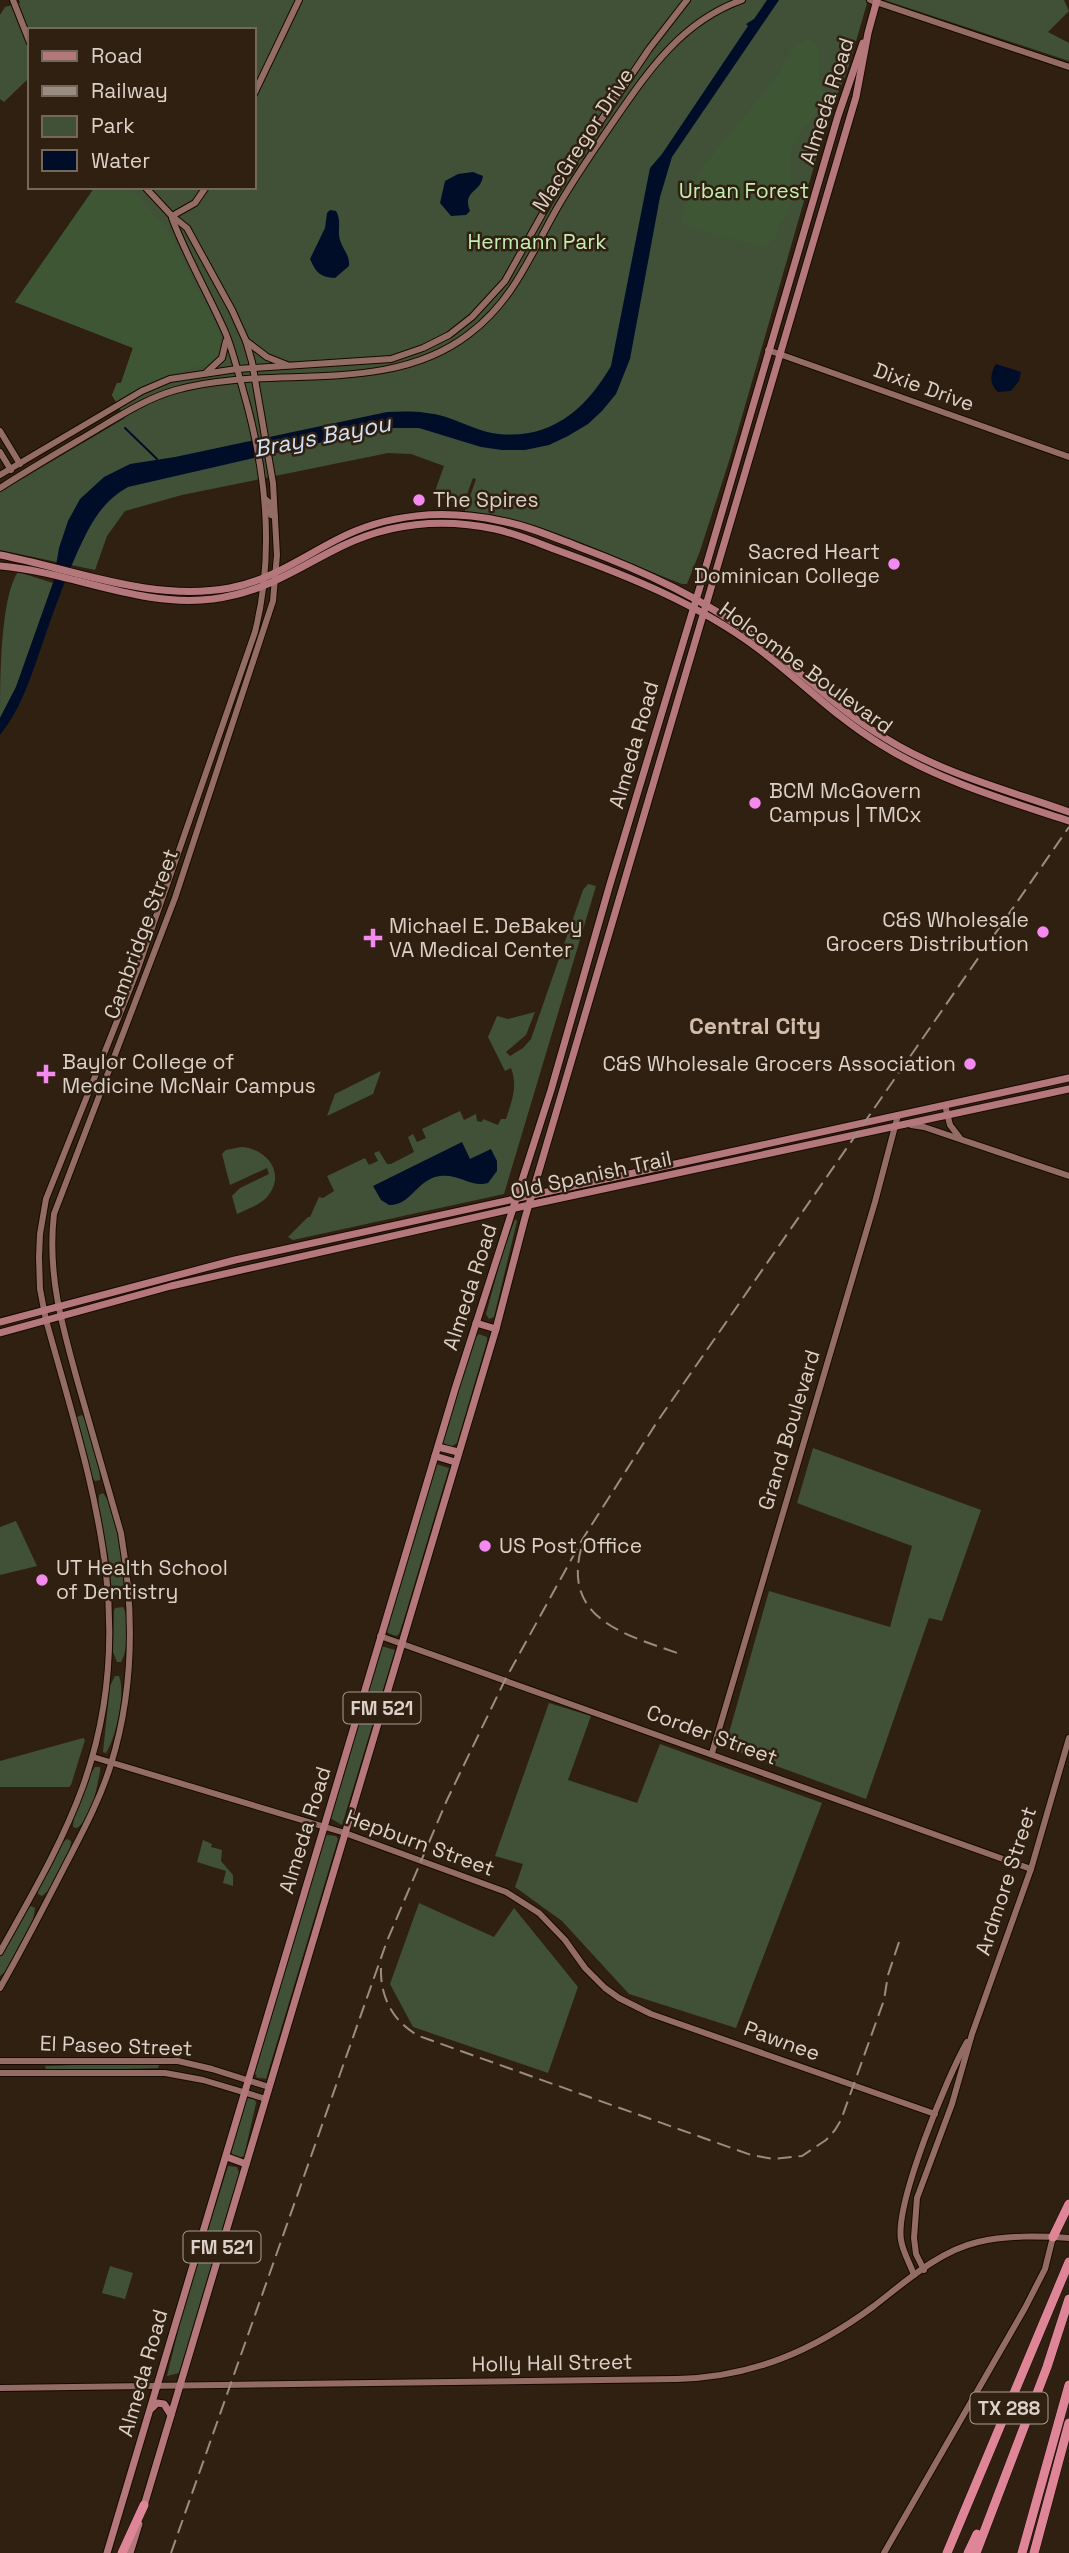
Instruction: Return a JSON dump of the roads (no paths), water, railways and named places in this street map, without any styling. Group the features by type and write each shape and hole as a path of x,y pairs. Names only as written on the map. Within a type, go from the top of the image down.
{"highway":[{"path":"1053,2237 1069,2204"},
{"name":"TX 288","path":"947,2553 1069,2262"},
{"path":"976,2553 1047,2367 1069,2299"},
{"path":"1022,2553 1069,2385"},
{"path":"1034,2553 1069,2423"},
{"path":"968,2553 1001,2485"},
{"path":"122,2553 144,2505"}],"main road":[{"name":"Almeda Road","path":"130,2553 496,1329 528,1206 753,450 856,97 875,1"},
{"name":"Almeda Road","path":"107,2553 380,1636 476,1323 518,1197 808,215 850,77 868,33"},
{"path":"808,215 820,219"},
{"path":"741,445 753,450"},
{"name":"Holcombe Boulevard","path":"0,555 36,562 153,599 190,601 234,596 265,587 276,577 341,537 413,516 501,521 534,530 607,558 706,604 762,642 830,700 886,739 934,764 1069,812"},
{"name":"Holcombe Boulevard","path":"453,519 514,534 603,567 693,609 723,624 758,648 823,704 881,745 953,780 1069,821"},
{"name":"Holcombe Boulevard","path":"0,566 156,591 191,592 233,588 265,577 276,577"},
{"name":"Old Spanish Trail","path":"0,1322 141,1284 518,1197 1069,1079"},
{"path":"1053,1082 1055,1092"},
{"name":"Old Spanish Trail","path":"0,1333 144,1293 513,1209 1069,1089"},
{"path":"986,1097 988,1107"},
{"path":"750,1148 753,1158"},
{"path":"674,1164 677,1174"},
{"path":"639,1171 641,1182"},
{"path":"608,1178 610,1189"},
{"path":"414,1221 418,1231"},
{"path":"331,1240 334,1250"},
{"path":"141,1284 144,1293"},
{"path":"476,1323 496,1329"},
{"path":"438,1447 458,1452"},
{"path":"435,1456 455,1462"},
{"path":"227,2157 246,2164"},
{"path":"152,2408 157,2403 163,2404 171,2414"}],"street":[{"path":"13,0 28,38"},
{"path":"256,89 299,0"},
{"name":"MacGregor Drive","path":"0,475 158,384 237,369 370,361 407,354 449,335 496,293 513,268 563,177 649,49 687,0"},
{"name":"MacGregor Drive","path":"0,488 148,400 176,390 241,380 362,373 412,363 456,344 503,302 526,268 581,169 660,56 699,22 741,1"},
{"path":"875,1 1069,67"},
{"path":"649,49 660,56"},
{"name":"Cambridge Street","path":"0,1986 93,1813 111,1763 128,1669 130,1600 121,1533 59,1317 52,1271 54,1214 175,898 273,601 276,577 275,516 270,470 246,341 227,299 187,228 147,189"},
{"path":"172,216 195,203 205,189"},
{"name":"Cambridge Street","path":"0,1952 64,1829 82,1788 104,1715 110,1668 111,1627 107,1566 91,1490 44,1310 39,1273 43,1211 54,1176 164,897 255,632 265,587 267,547 264,498 250,412 226,336 172,216"},
{"path":"496,293 503,302"},
{"path":"205,373 215,367 222,358 226,336"},
{"path":"246,341 267,357 292,366"},
{"name":"Dixie Drive","path":"768,350 1069,457"},
{"path":"0,431 25,472"},
{"path":"0,452 15,478"},
{"path":"264,498 270,503 271,515 275,516"},
{"path":"945,1105 953,1132 961,1139"},
{"name":"Grand Boulevard","path":"712,1753 898,1115"},
{"path":"909,1125 924,1127 1069,1176"},
{"path":"43,1211 54,1214"},
{"path":"91,1490 107,1484"},
{"name":"Corder Street","path":"380,1636 1031,1869"},
{"path":"110,1668 128,1669"},
{"name":"Ardmore Street","path":"924,2270 916,2253 914,2238 917,2200 1031,1869 1069,1738"},
{"name":"Hepburn Street","path":"93,1757 345,1833 494,1887 538,1913 557,1930 585,1968 619,1998"},
{"path":"64,1829 79,1838"},
{"path":"30,1897 45,1905"},
{"name":"Pawnee","path":"619,1998 651,2014 935,2114"},
{"name":"Ardmore Street","path":"914,2275 905,2258 900,2239 900,2221 935,2114 955,2063 972,2034"},
{"path":"39,2060 39,2073"},
{"name":"El Paseo Street","path":"0,2061 164,2061 193,2064 269,2087"},
{"path":"164,2061 164,2073"},
{"name":"El Paseo Street","path":"0,2073 164,2073 193,2078 266,2099"},
{"path":"906,2197 917,2200"},
{"path":"884,2553 1025,2308 1045,2269 1053,2237"},
{"name":"Holly Hall Street","path":"0,2388 677,2379 717,2376 763,2366 800,2353 857,2318 914,2275 949,2253 978,2242 1011,2238 1067,2238"}],"water":[{"name":"Brays Bayou","path":"767,0 779,0 672,157 660,197 630,359 616,394 602,411 588,424 568,436 549,445 525,450 481,447 419,428 384,428 128,487 103,507 87,533 62,588 24,693 14,715 0,735 0,718 16,687 53,583 59,548 68,521 80,499 104,477 130,464 387,412 431,414 486,432 512,435 547,428 577,409 611,366 650,168 748,26 746,24 754,19"},
{"path":"473,172 483,176 482,182 468,199 470,211 466,215 451,216 440,203 445,181 458,174"},
{"path":"330,210 336,211 338,215 340,240 349,262 349,266 335,278 319,273 310,259 325,228"},
{"path":"996,364 1021,372 1019,381 1011,391 998,392 993,386 992,375"},
{"path":"462,1142 470,1159 491,1149 497,1161 497,1171 488,1183 475,1183 450,1176 435,1177 402,1202 389,1205 381,1200 373,1186"}],"waterway":[{"path":"125,428 157,459"}],"railway":[{"path":"171,2553 387,1941 447,1800 505,1680 582,1540 657,1422 1069,827"},
{"path":"581,1549 578,1574 582,1594 591,1610 623,1632 683,1655"},
{"path":"381,1968 383,1989 390,2008 402,2024 419,2036 751,2155 774,2159 802,2156 826,2140 841,2120 884,2000 888,1975 901,1936"}],"place":[{"name":"The Spires","path":"419,500"},
{"name":"Sacred Heart Dominican College","path":"894,564"},
{"name":"BCM McGovern Campus | TMCx","path":"755,803"},
{"name":"C&S Wholesale Grocers Distribution","path":"1043,932"},
{"name":"Michael E. DeBakey VA Medical Center","path":"373,938"},
{"name":"C&S Wholesale Grocers Association","path":"970,1064"},
{"name":"Baylor College of Medicine McNair Campus","path":"46,1074"},
{"name":"US Post Office","path":"485,1546"},
{"name":"UT Health School of Dentistry","path":"42,1580"}],"district":[{"name":"Central City","path":"755,1026"}],"park label":[{"name":"Urban Forest","path":"744,191"},
{"name":"Hermann Park","path":"537,242"}]}
